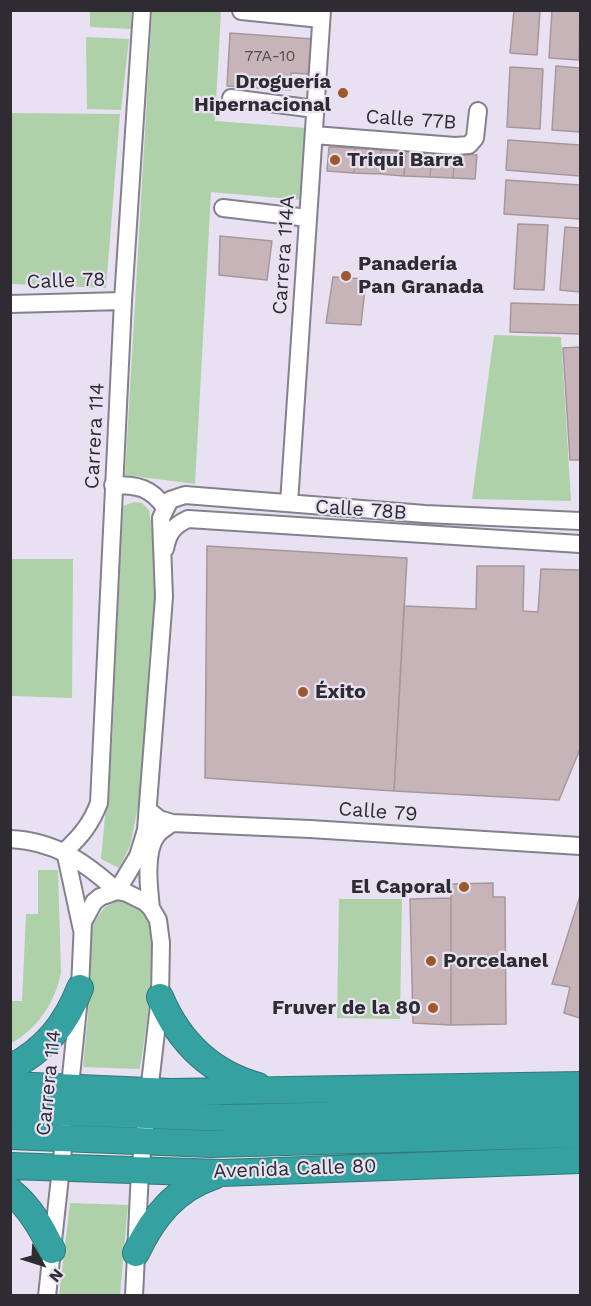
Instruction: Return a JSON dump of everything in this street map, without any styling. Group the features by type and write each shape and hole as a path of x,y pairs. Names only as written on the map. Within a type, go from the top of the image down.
{"highway":[{"path":"10,1068 40,1049 53,1036 73,1005 80,988"},
{"path":"160,997 166,1012 182,1038 204,1060 223,1073 243,1082 266,1089 288,1091"},
{"path":"10,1085 68,1101"},
{"path":"10,1110 68,1101 147,1104 288,1091 580,1085"},
{"path":"147,1104 228,1118 580,1109"},
{"name":"Avenida Calle 80","path":"10,1136 212,1144 580,1134"},
{"name":"Avenida Calle 80","path":"10,1166 222,1173 580,1160"},
{"path":"136,1253 155,1218 168,1203 184,1190 222,1173"},
{"path":"10,1191 37,1220 52,1250"}],"street":[{"name":"Carrera 114","path":"65,851 85,832 99,803 113,485 142,10"},
{"path":"241,11 322,15"},
{"name":"Carrera 114A","path":"289,503 322,15"},
{"path":"231,98 315,108"},
{"name":"Calle 77B","path":"314,135 455,146 469,145 475,138 478,111"},
{"path":"223,208 308,218"},
{"name":"Calle 78","path":"10,304 123,301"},
{"path":"113,485 132,485 146,490 157,496 165,508"},
{"name":"Calle 78B","path":"165,508 170,500 186,495 425,514 580,521"},
{"name":"Carrera 114","path":"47,1296 80,988 83,922 94,902 105,894 117,891 143,844 148,810 164,597 164,559 160,533 161,518 165,508"},
{"name":"Calle 78B","path":"164,559 167,538 172,529 188,519 580,544"},
{"path":"148,810 159,819 172,823"},
{"path":"134,1296 140,1171 160,997 160,929 151,908 148,886 152,845 156,836 172,823"},
{"name":"Calle 79","path":"172,823 580,845"},
{"path":"10,839 31,841 65,851 117,891 137,897 151,908"},
{"path":"65,851 82,931"}],"green space":[{"path":"90,11 131,11 131,29 90,27"},
{"path":"152,11 221,11 215,121 307,128 302,200 211,192 195,484 125,475"},
{"path":"86,37 129,39 121,110 87,109"},
{"path":"11,113 120,114 106,288 11,284"},
{"path":"494,335 561,337 571,501 472,499"},
{"path":"134,502 142,503 149,510 155,563 155,609 149,657 141,792 130,846 119,868 101,859 112,744 120,568 118,520 123,506"},
{"path":"11,559 73,559 72,698 11,696"},
{"path":"38,870 58,870 61,972 55,994 44,1014 29,1030 11,1043 11,1001 22,1001 26,914 38,914"},
{"path":"339,899 402,899 400,1019 337,1018"},
{"path":"117,901 139,908 148,919 151,932 152,970 140,1069 83,1067 88,1016 90,939 93,923 105,907"},
{"path":"70,1203 128,1205 120,1295 59,1296"}],"building":[{"path":"514,10 540,10 537,55 510,53"},
{"path":"552,10 580,10 579,60 549,58"},
{"path":"230,33 313,39 310,74 291,73 291,90 227,86"},
{"path":"556,66 580,68 580,132 552,130"},
{"path":"510,67 543,69 540,129 507,127"},
{"path":"508,140 580,145 580,176 506,170"},
{"path":"329,147 355,148 354,173 327,171"},
{"path":"355,148 381,150 380,174 354,173"},
{"path":"381,150 406,151 404,176 380,174"},
{"path":"406,151 432,152 430,177 404,176"},
{"path":"432,152 455,154 453,178 430,177"},
{"path":"455,154 477,155 475,179 453,178"},
{"path":"506,180 580,185 580,219 504,214"},
{"path":"518,224 548,225 544,290 514,289"},
{"path":"565,227 580,228 580,292 560,290"},
{"path":"220,236 272,241 267,280 219,275"},
{"path":"333,277 366,279 361,325 326,323"},
{"path":"511,303 580,305 580,334 510,332"},
{"path":"580,347 580,460 570,460 563,348"},
{"name":"Éxito","path":"207,546 407,558 394,791 205,778"},
{"path":"477,566 524,566 523,611 538,612 541,569 580,570 580,749 559,800 394,791 404,606 476,609"},
{"path":"493,883 493,897 505,897 506,1024 451,1025 451,884"},
{"path":"580,896 580,1018 564,1013 570,987 552,984"},
{"name":"Porcelanel","path":"451,898 451,1025 413,1023 410,899"}],"place":[{"name":"Droguería Hipernacional","path":"343,93"},
{"name":"Triqui Barra","path":"335,160"},
{"name":"Panadería Pan Granada","path":"346,276"},
{"name":"Éxito","path":"303,692"},
{"name":"El Caporal","path":"464,887"},
{"name":"Porcelanel","path":"431,961"},
{"name":"Fruver de la 80","path":"433,1008"}]}
